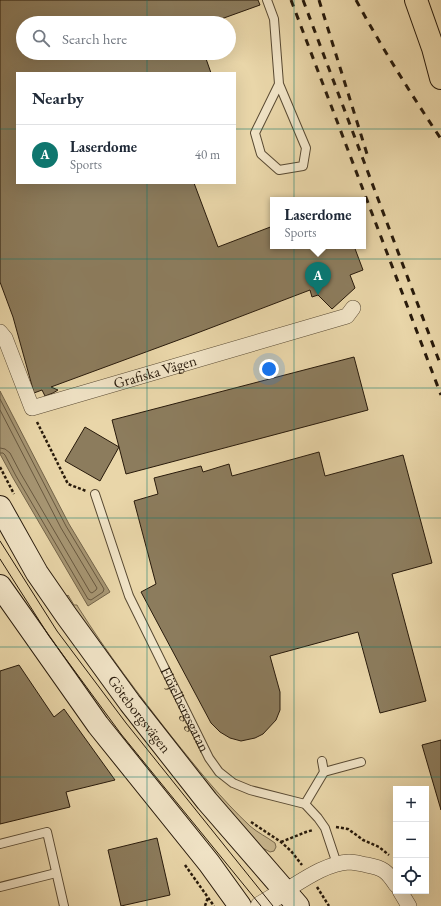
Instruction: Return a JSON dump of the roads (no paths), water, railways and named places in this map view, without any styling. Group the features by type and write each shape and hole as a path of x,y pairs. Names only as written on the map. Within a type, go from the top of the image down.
{"highway":[{"path":"416,0 441,78"}],"main road":[{"name":"Göteborgsvägen","path":"8,503 37,573 70,621 130,703 207,801 292,898"},
{"path":"0,586 98,725 209,863 240,906"}],"street":[{"name":"Grafiska Vägen","path":"0,332 5,338 32,408 346,316 353,308"},
{"path":"260,906 292,898 310,877 337,864 350,862 377,867 384,870 393,880"},
{"path":"402,894 409,906"}],"lane":[{"path":"267,0 274,18 279,84 306,148 303,166 279,170 261,154 255,133 279,84"},
{"name":"Flöjelbergsgatan","path":"95,494 129,596 209,758 219,772 234,783 250,790 305,804"},
{"path":"322,761 324,772 305,804 325,828 337,864"},
{"path":"324,772 361,762"},
{"path":"0,844 47,832 64,906"},
{"path":"0,886 56,873"}],"water":[{"path":"0,391 69,524 110,592 88,606 0,454"}],"tram line":[{"path":"0,541 57,631 126,723 273,906"},
{"path":"0,559 49,636 121,734 261,906"}],"railway":[{"path":"291,0 366,197"},
{"path":"303,0 441,366"},
{"path":"319,0 367,154"},
{"path":"356,0 397,71 441,139"},
{"path":"366,198 441,395"}],"place":[{"name":"Laserdome","path":"318,295"}]}
